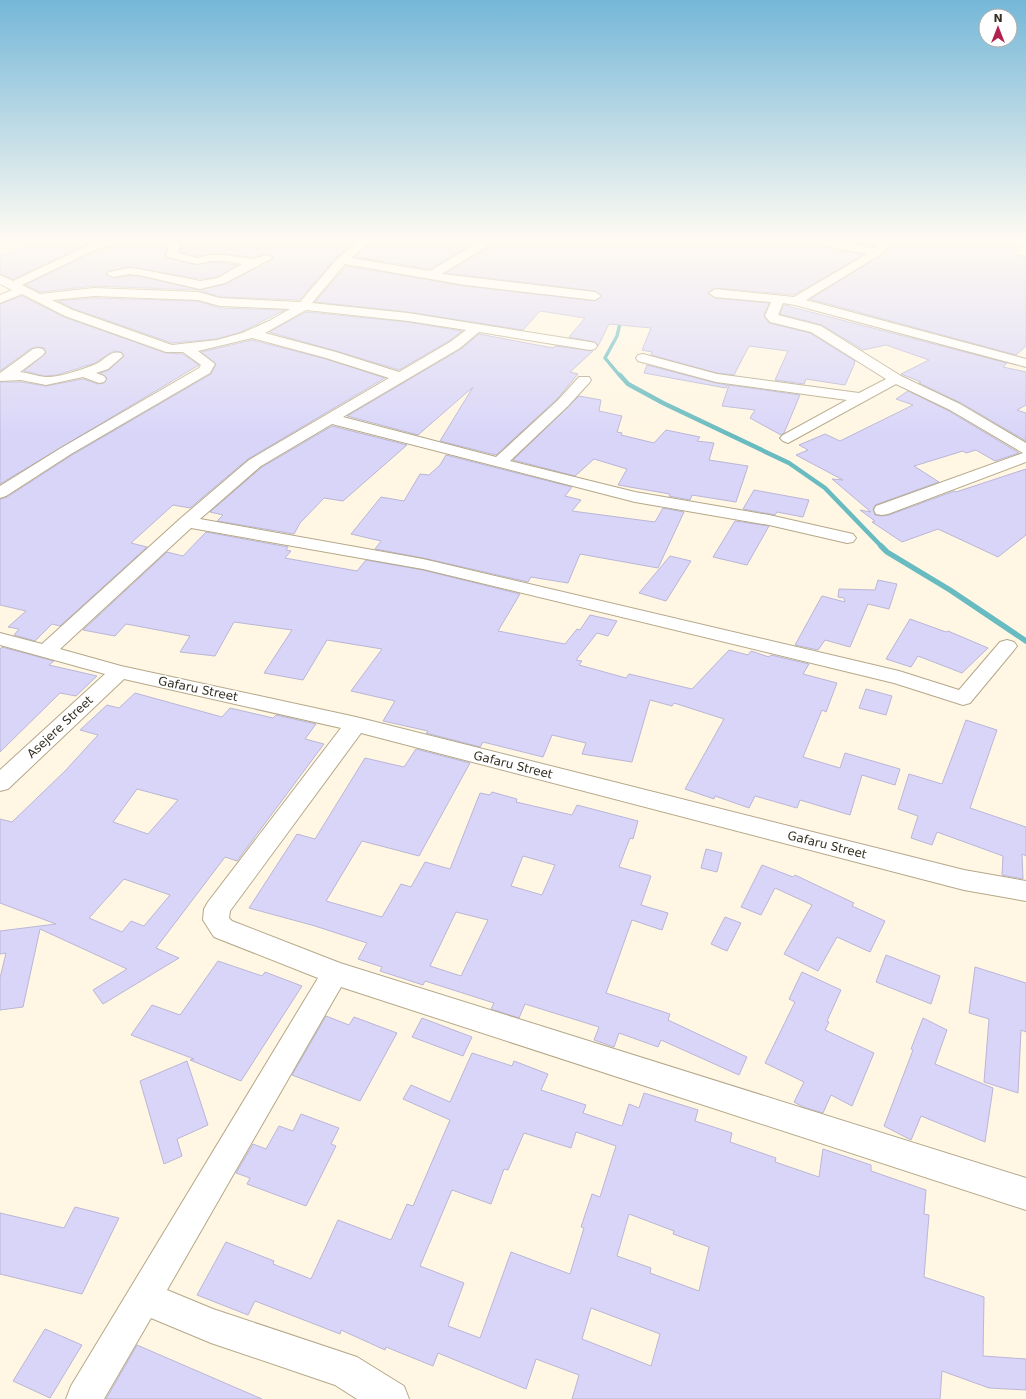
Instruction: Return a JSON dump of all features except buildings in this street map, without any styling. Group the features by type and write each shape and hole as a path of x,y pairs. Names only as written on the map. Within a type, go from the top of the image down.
{"street":[{"path":"56,306 69,313 171,349 225,342 252,334 270,328 303,306"},
{"path":"306,306 408,317 590,346"},
{"path":"776,306 771,316 774,319 789,321 816,330 896,379 955,407 1026,449"},
{"path":"816,306 1026,363"},
{"path":"46,652 187,522 255,463 455,345 478,327"},
{"path":"252,334 331,355 400,377"},
{"path":"0,493 66,451 205,370 208,364 186,348"},
{"path":"3,377 38,352"},
{"path":"3,377 21,376 46,381 84,373 103,366 116,356"},
{"path":"643,358 716,378 862,398"},
{"path":"84,373 99,379"},
{"path":"788,438 896,379"},
{"path":"499,463 563,403 584,380"},
{"path":"330,418 358,427 635,497 769,520 847,538"},
{"path":"882,510 1026,457"},
{"path":"187,522 423,564 899,678 963,698 1007,646"},
{"name":"Gafaru Street","path":"0,639 120,672 356,724 956,878 1026,891"},
{"name":"Asejere Street","path":"0,783 120,672"},
{"path":"356,724 217,909 216,920 223,929 336,973 1026,1194"},
{"path":"84,1399 336,973"},
{"path":"144,1297 211,1326 344,1370 391,1399"}],"waterway":[{"path":"620,376 605,358 617,336 621,319"},
{"path":"620,375 628,384 663,403 789,463 825,488 882,547"},
{"path":"882,547 887,552 950,590 1026,641"}]}
